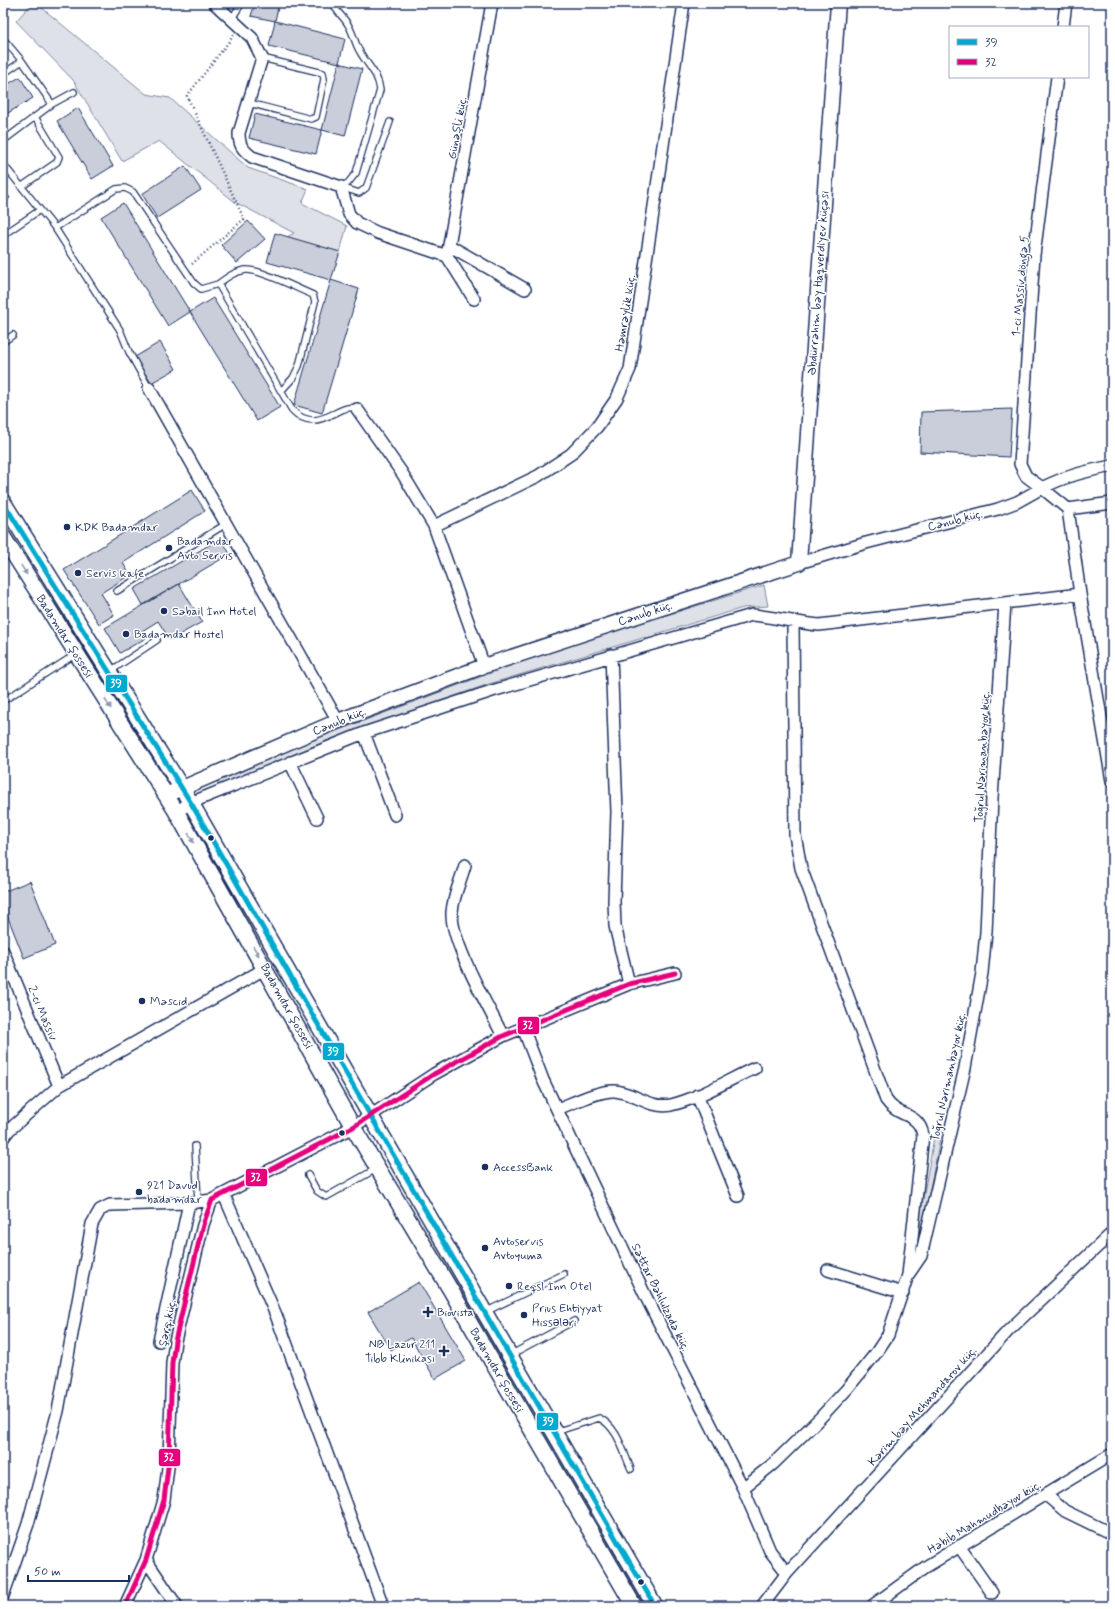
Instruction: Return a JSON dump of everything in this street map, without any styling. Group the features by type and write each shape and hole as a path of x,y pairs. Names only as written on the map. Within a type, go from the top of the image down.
{"main road":[{"name":"Badamdar şossesi","path":"3,502 191,803 655,1606"},
{"name":"Badamdar şossesi","path":"3,537 176,811 266,968 354,1127 634,1606"},
{"path":"560,1478 576,1470"}],"street":[{"path":"214,3 252,38 262,58 239,133 239,144 244,150 252,157 341,187 349,214 357,223 378,233 448,251 525,289"},
{"name":"Günəşli küç.","path":"448,251 492,3"},
{"name":"Həmrəylik küç.","path":"434,526 538,476 571,454 597,427 617,398 630,369 684,3"},
{"name":"Əbdürrəhim bəy Haqverdiyev küçəsi","path":"799,563 838,3"},
{"path":"1063,26 1066,3"},
{"name":"1-ci Massiv döngə 5","path":"1042,488 1026,476 1020,464 1020,451 1034,256 1057,78"},
{"path":"448,251 474,299"},
{"path":"149,388 338,721"},
{"path":"357,409 402,473 434,526 484,666"},
{"name":"Cənub küç.","path":"166,795 181,787 338,721 484,666 799,563 866,543 998,509 1017,502 1058,480 1081,472 1112,466"},
{"path":"1042,488 1068,509 1080,594 1112,781"},
{"path":"1068,509 1112,504"},
{"name":"Cənub küç.","path":"176,811 191,803 364,733 492,691 752,615 774,617 794,623 819,625 1080,594"},
{"name":"Toğrul Nərimanbəyov küç.","path":"743,1488 773,1464 847,1389 888,1335 908,1275 921,1256 965,1068 982,973 986,932 992,798 1005,603"},
{"path":"794,623 795,835 801,868 886,1100 895,1111 914,1118 919,1123 923,1135 908,1275"},
{"path":"611,655 617,812 614,901 615,926 629,984"},
{"path":"364,733 395,815"},
{"path":"290,762 317,818"},
{"path":"465,865 452,912 453,929 459,945 503,1036"},
{"name":"2-ci Massiv","path":"3,951 59,1086"},
{"path":"3,1138 9,1130 59,1086 266,968"},
{"path":"3,1596 28,1524 58,1411 92,1224 100,1210 110,1205 212,1200 354,1127 434,1074 503,1036 629,984 675,973"},
{"name":"Səttar Bəhlulzadə küç.","path":"523,1028 543,1080 646,1297 743,1488 770,1551 787,1573"},
{"path":"557,1109 606,1092 617,1091 650,1104 670,1105 697,1095 755,1068"},
{"path":"697,1095 738,1196"},
{"path":"224,1195 276,1315 383,1606"},
{"name":"Şərq küç.","path":"125,1606 146,1560 164,1500 169,1459 172,1363 175,1341 202,1225 212,1200"},
{"path":"160,1341 194,1202"},
{"name":"Kərim bəy Mehmandarov küç.","path":"762,1606 787,1573 1008,1331 1112,1233"},
{"path":"828,1270 903,1293"},
{"name":"Həbib Mahmudbəyov küç.","path":"872,1606 927,1566 1112,1454"},
{"path":"1046,1495 1065,1511 1112,1534"},
{"path":"959,1546 992,1593"},
{"path":"146,1560 177,1606"}],"lane":[{"path":"236,22 242,3"},
{"path":"333,3 337,13 347,22 363,56 379,80 380,90 356,173 348,183 341,187"},
{"path":"6,42 22,61 52,104"},
{"path":"248,103 311,119 316,116 324,79 323,73 262,58"},
{"path":"3,74 22,61"},
{"path":"3,141 52,104 74,92"},
{"path":"21,187 57,162 59,157 35,117"},
{"path":"341,187 359,193 366,188 390,122"},
{"path":"3,164 55,228 120,330 129,352 149,388"},
{"path":"55,228 116,189 125,188 133,192 194,283 201,289 218,284 232,274 246,270 258,273 313,295 315,302 299,366 293,378 282,390"},
{"path":"3,235 40,210"},
{"path":"218,284 282,390 292,410 298,416 309,420 326,418 349,408 357,409"},
{"path":"3,342 13,335"},
{"path":"117,591 226,524"},
{"path":"109,672 157,640"},
{"path":"3,701 76,654"},
{"path":"194,1202 195,1146"},
{"path":"308,1175 317,1191 326,1197 378,1168"},
{"path":"485,1312 564,1274"},
{"path":"510,1356 574,1321"},
{"path":"554,1432 599,1418 607,1421 613,1428 631,1469"}],"path":[{"path":"185,270 244,218 187,96 236,22"}],"shaded area":[{"path":"32,3 36,3 146,94 170,98 248,168 308,189 302,203 347,226 340,252 287,237 294,233 235,202 159,141 122,161 73,80 16,21"},
{"path":"764,585 768,606 743,608 489,684 326,741 219,786 217,780 318,738 544,653"},
{"path":"934,1137 940,1139 916,1257 913,1256"}],"building":[{"path":"255,3 279,3 275,21 251,16"},
{"path":"275,21 345,39 339,63 269,46"},
{"path":"339,63 362,69 345,136 322,130"},
{"path":"20,77 33,98 3,116 3,87"},
{"path":"78,108 113,166 92,179 57,121"},
{"path":"255,114 322,130 316,154 249,138"},
{"path":"185,166 201,190 157,218 142,194"},
{"path":"3,188 10,198 3,203"},
{"path":"123,203 190,312 168,326 101,217"},
{"path":"248,221 265,239 237,263 221,245"},
{"path":"275,233 340,252 331,280 267,262"},
{"path":"331,280 359,289 322,413 294,405"},
{"path":"213,298 280,407 257,421 190,312"},
{"path":"160,342 176,369 151,383 135,357"},
{"path":"1012,409 1009,457 920,452 921,412"},
{"path":"192,490 205,511 123,563 130,575 101,593 114,615 99,624 64,570"},
{"path":"221,538 230,554 143,605 134,589"},
{"path":"179,584 202,622 170,640 158,621 142,631 146,638 120,653 105,628"},
{"path":"30,881 55,945 24,958 3,905 3,892"},
{"path":"419,1282 466,1361 435,1379 411,1338 391,1350 368,1312"}],"transit line":[{"name":"39","path":"3,502 191,803 655,1606"},
{"name":"32","path":"125,1606 146,1560 164,1500 169,1459 172,1363 175,1341 203,1225 212,1200 353,1127 434,1074 503,1036 629,984 675,973"}],"place":[{"name":"KDK Badamdar","path":"67,527"},
{"name":"Badamdar Avto Servis","path":"169,548"},
{"name":"Servis kafe","path":"78,573"},
{"name":"Səbail İnn Hotel","path":"164,611"},
{"name":"Badamdar Hostel","path":"126,634"},
{"name":"Məscid","path":"142,1001"},
{"name":"AccessBank","path":"485,1167"},
{"name":"921 Davud badamdar","path":"139,1192"},
{"name":"Avtoservis Avtoyuma","path":"485,1248"},
{"name":"Reqsl İnn Otel","path":"509,1286"},
{"name":"Biovista","path":"428,1312"},
{"name":"Prius Ehtiyyat Hissәlәri","path":"524,1315"},
{"name":"NB Lazur 211 Tibb Klinikası","path":"444,1351"}]}
